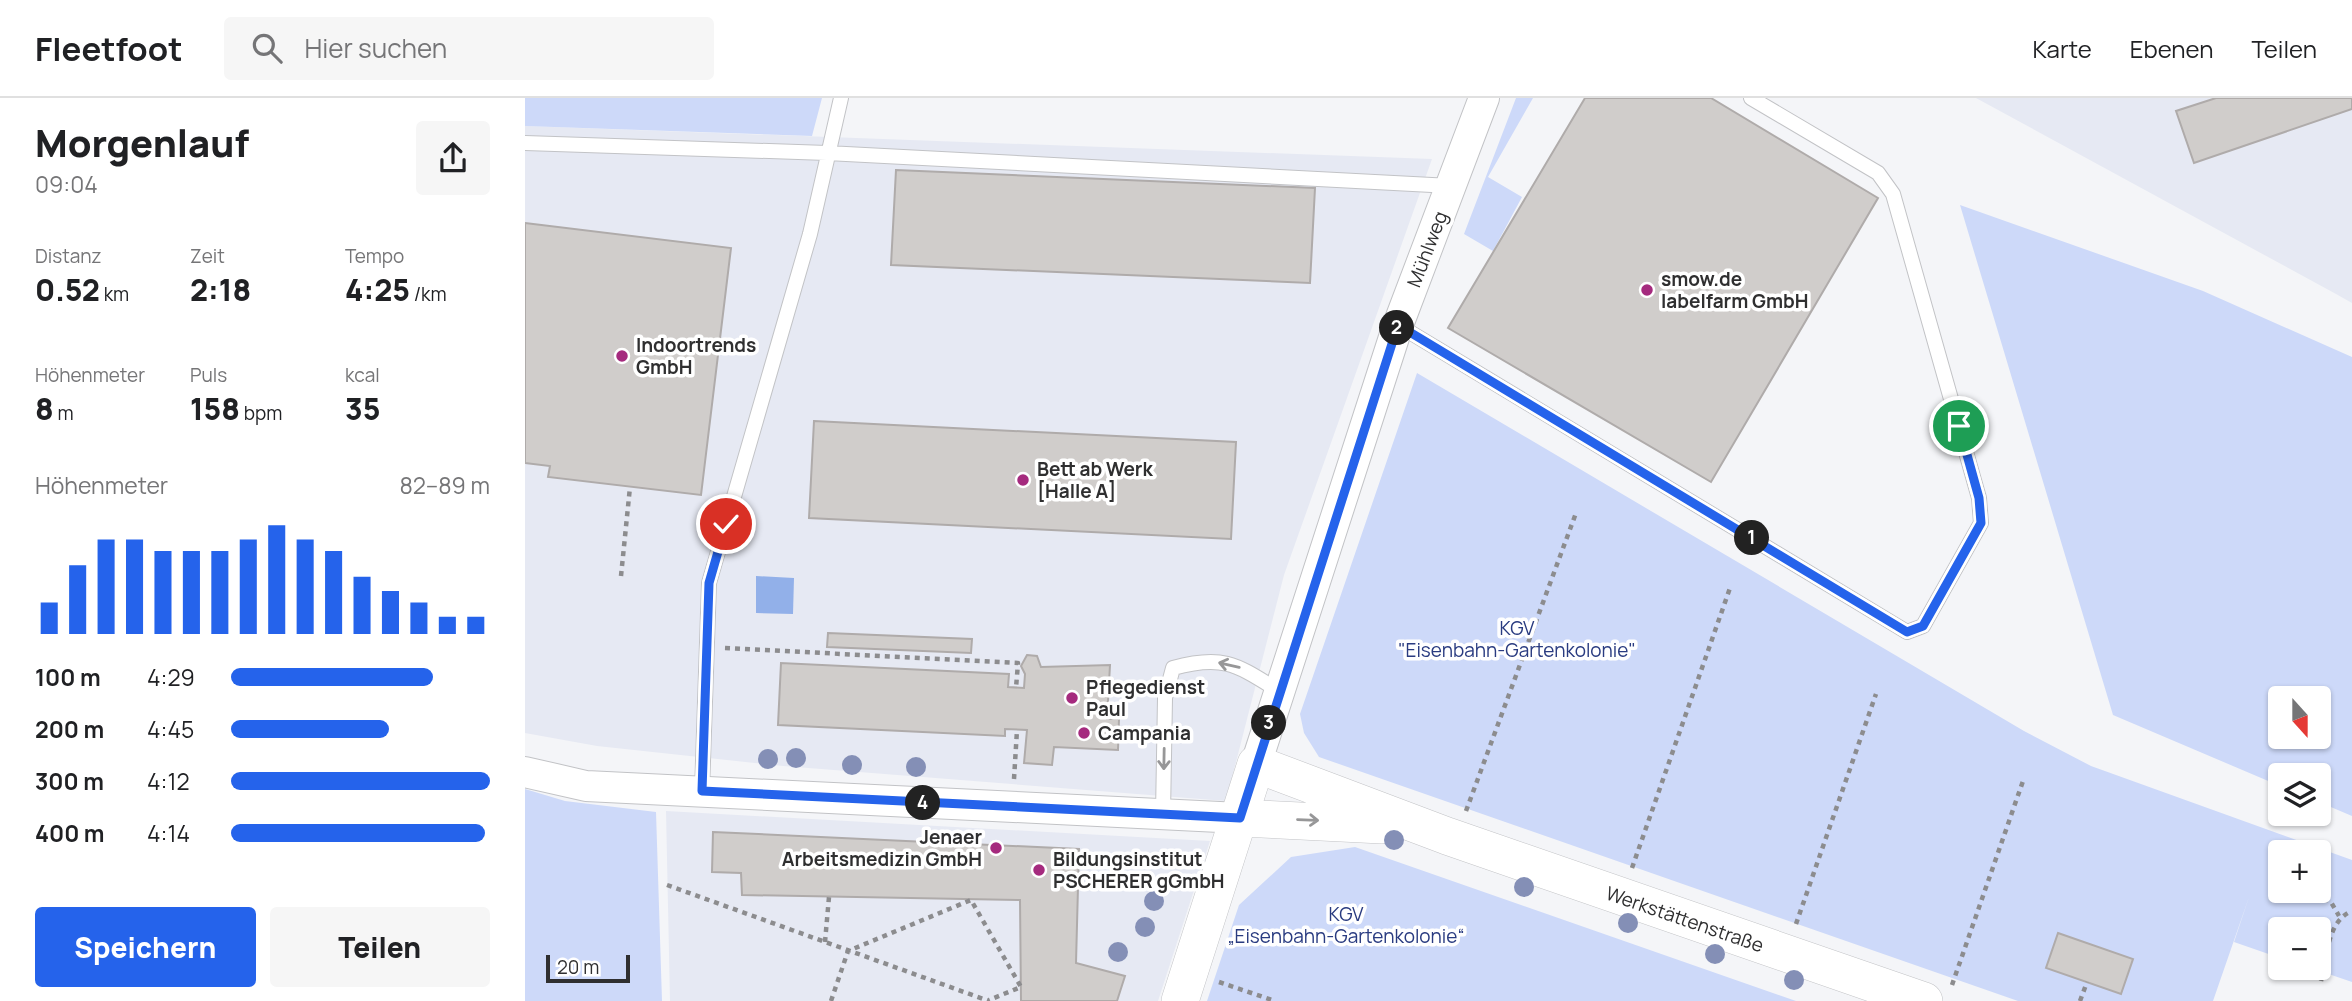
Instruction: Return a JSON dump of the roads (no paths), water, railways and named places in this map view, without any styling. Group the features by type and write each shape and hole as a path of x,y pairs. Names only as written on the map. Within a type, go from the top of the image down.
{"street":[{"name":"Mühlweg","path":"1180,1001 1398,325 1484,98"},
{"name":"Werkstättenstraße","path":"1256,764 1456,826 1938,993"},
{"name":"Werkstättenstraße","path":"525,772 586,786 1456,826"}],"lane":[{"path":"702,791 709,583 810,234 841,98"},
{"path":"1398,325 1907,632 1923,626 1981,523 1979,498 1893,194 1878,173 1751,98"},
{"path":"525,143 827,153 1451,186"},
{"path":"1163,814 1165,698 1173,668 1201,660 1235,664 1279,691"}],"water":[{"path":"756,576 794,578 793,614 756,613"}],"place":[{"name":"smow.de labelfarm GmbH","path":"1647,290"},
{"name":"Indoortrends GmbH","path":"622,356"},
{"name":"Bett ab Werk [Halle A]","path":"1023,480"},
{"name":"Pflegedienst Paul","path":"1072,698"},
{"name":"Campania","path":"1084,733"},
{"name":"Jenaer Arbeitsmedizin GmbH","path":"996,848"},
{"name":"Bildungsinstitut PSCHERER gGmbH","path":"1039,870"}],"park label":[{"name":"KGV \"Eisenbahn-Gartenkolonie\"","path":"1517,639"},
{"name":"KGV „Eisenbahn-Gartenkolonie“","path":"1346,925"}]}
